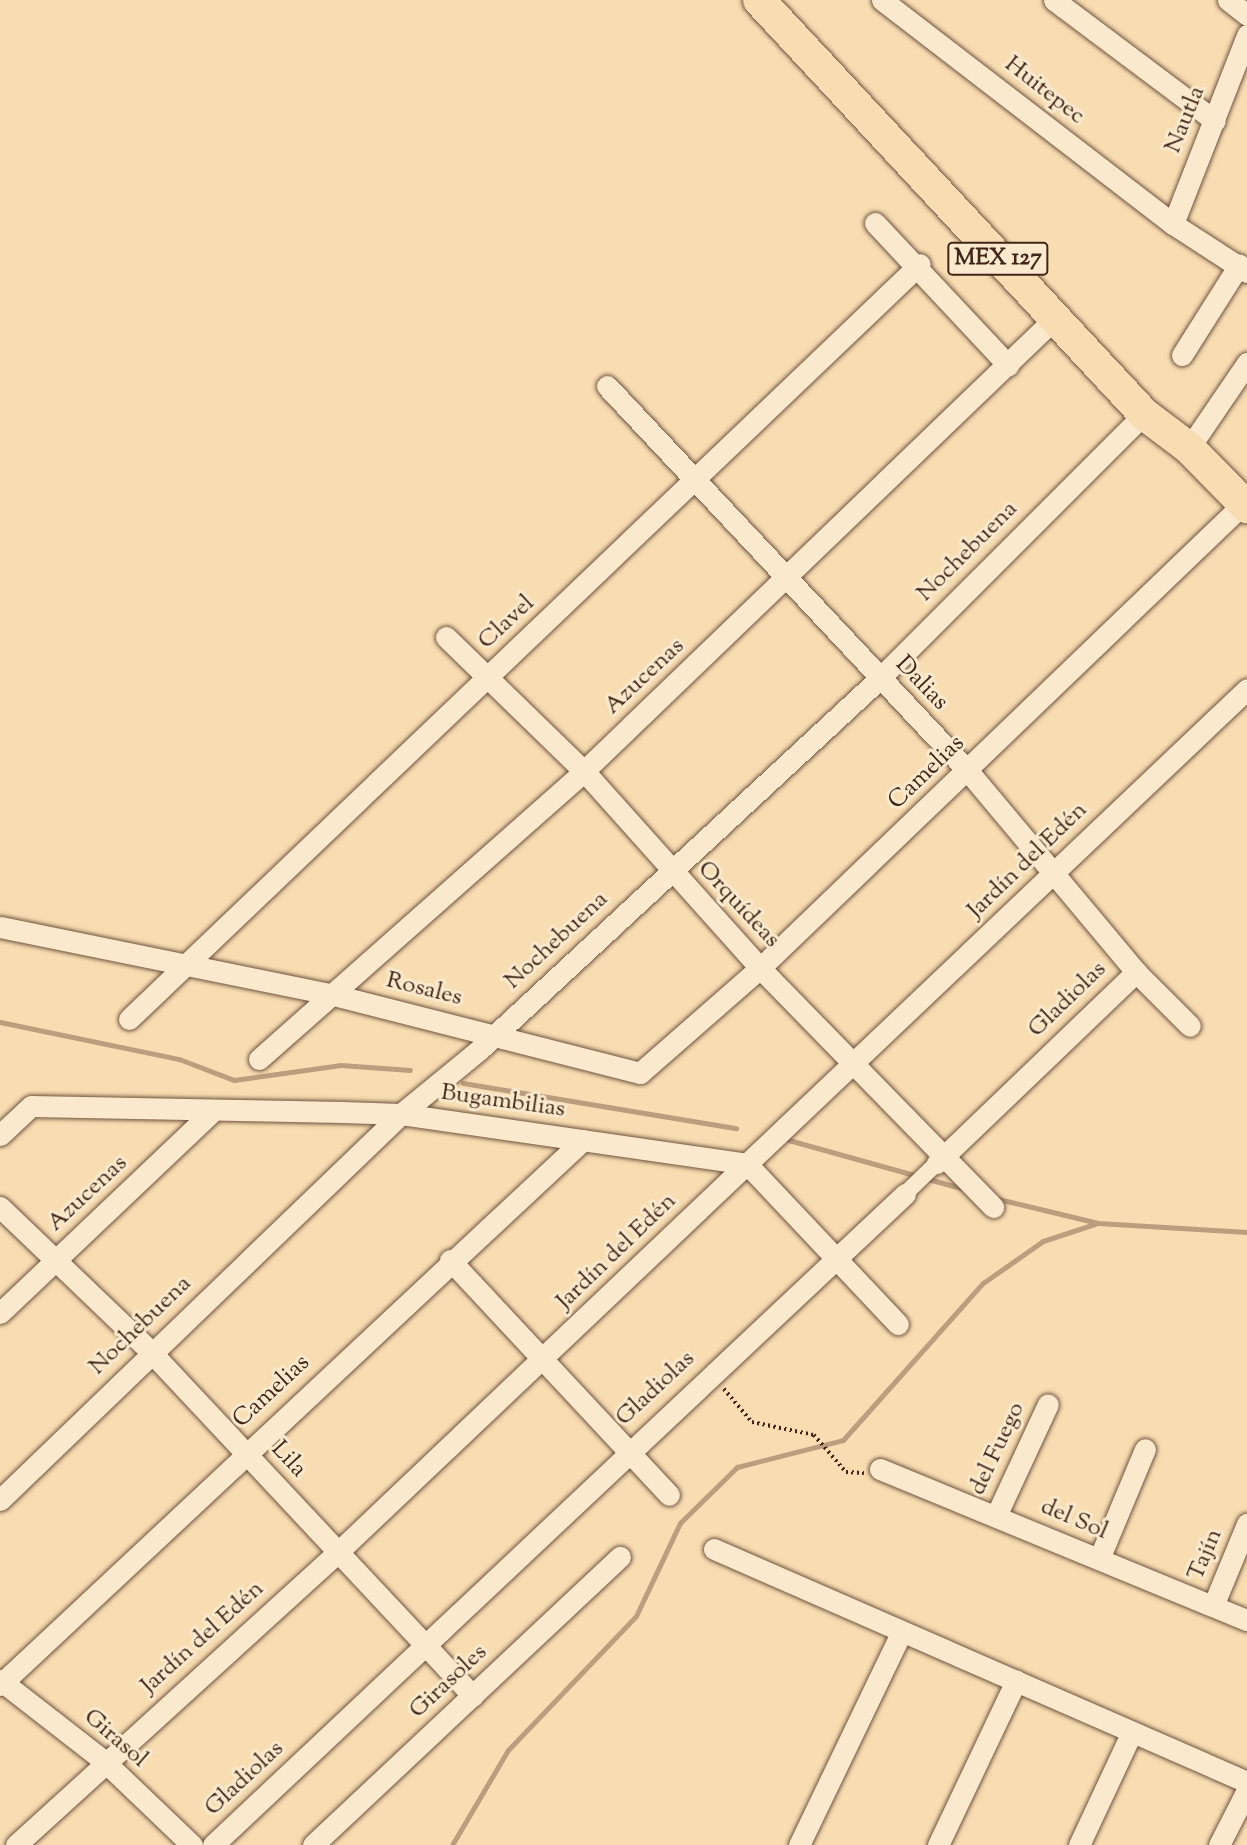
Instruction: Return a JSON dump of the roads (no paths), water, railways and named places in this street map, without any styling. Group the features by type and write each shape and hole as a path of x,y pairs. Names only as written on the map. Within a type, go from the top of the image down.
{"main road":[{"name":"MEX 127","path":"759,0 1144,415 1189,448 1245,505"}],"street":[{"name":"Huitepec","path":"882,0 1173,224 1243,269"},
{"path":"1054,0 1214,121"},
{"path":"1228,0 1247,15"},
{"name":"Nautla","path":"1173,224 1247,35"},
{"path":"875,223 920,264 1008,365"},
{"name":"Clavel","path":"129,1019 193,964 490,675 695,484 920,264"},
{"path":"1182,355 1243,269"},
{"name":"Azucenas","path":"259,1059 584,771 789,578 1054,319"},
{"path":"1189,448 1247,362"},
{"name":"Dalias","path":"607,386 695,484 789,578 878,679 968,771 1056,871 1136,972 1190,1026"},
{"name":"Nochebuena","path":"0,1500 401,1114 488,1042 878,679 1144,415"},
{"name":"Camelias","path":"640,1073 760,968 1245,505"},
{"name":"Orquídeas","path":"446,637 490,675 584,771 670,871 760,968 855,1062 942,1159 993,1207"},
{"name":"Jardín del Edén","path":"16,1845 104,1761 338,1552 1247,689"},
{"name":"Rosales","path":"0,927 193,964 330,994 488,1042 640,1073"},
{"name":"Gladiolas","path":"213,1845 630,1449 905,1194 1136,972"},
{"name":"Bugambilias","path":"0,1135 31,1106 211,1113 401,1114 747,1164"},
{"name":"Azucenas","path":"0,1313 211,1113"},
{"name":"Camelias","path":"1,1682 583,1140"},
{"path":"747,1164 839,1256 898,1324"},
{"name":"Lila","path":"0,1207 151,1352 473,1696"},
{"path":"450,1261 630,1449 669,1495"},
{"name":"del Fuego","path":"996,1516 1048,1404"},
{"path":"1099,1559 1145,1450"},
{"name":"del Sol","path":"880,1469 1247,1620"},
{"name":"Tajín","path":"1213,1606 1247,1524"},
{"path":"714,1549 1247,1782"},
{"name":"Girasoles","path":"313,1845 620,1557"},
{"path":"799,1845 902,1631"},
{"path":"938,1845 1016,1681"},
{"name":"Girasol","path":"1,1682 104,1761 192,1845"},
{"path":"1079,1845 1132,1732"},
{"path":"1219,1845 1247,1790"}],"waterway":[{"path":"0,1022 179,1059 234,1080 341,1065 410,1070"},
{"path":"463,1083 736,1128"},
{"path":"785,1139 964,1189"},
{"path":"994,1198 1098,1223 1247,1232"},
{"path":"452,1845 508,1750 636,1616 680,1523 737,1467 843,1440 983,1283 1043,1241 1098,1223"}]}
